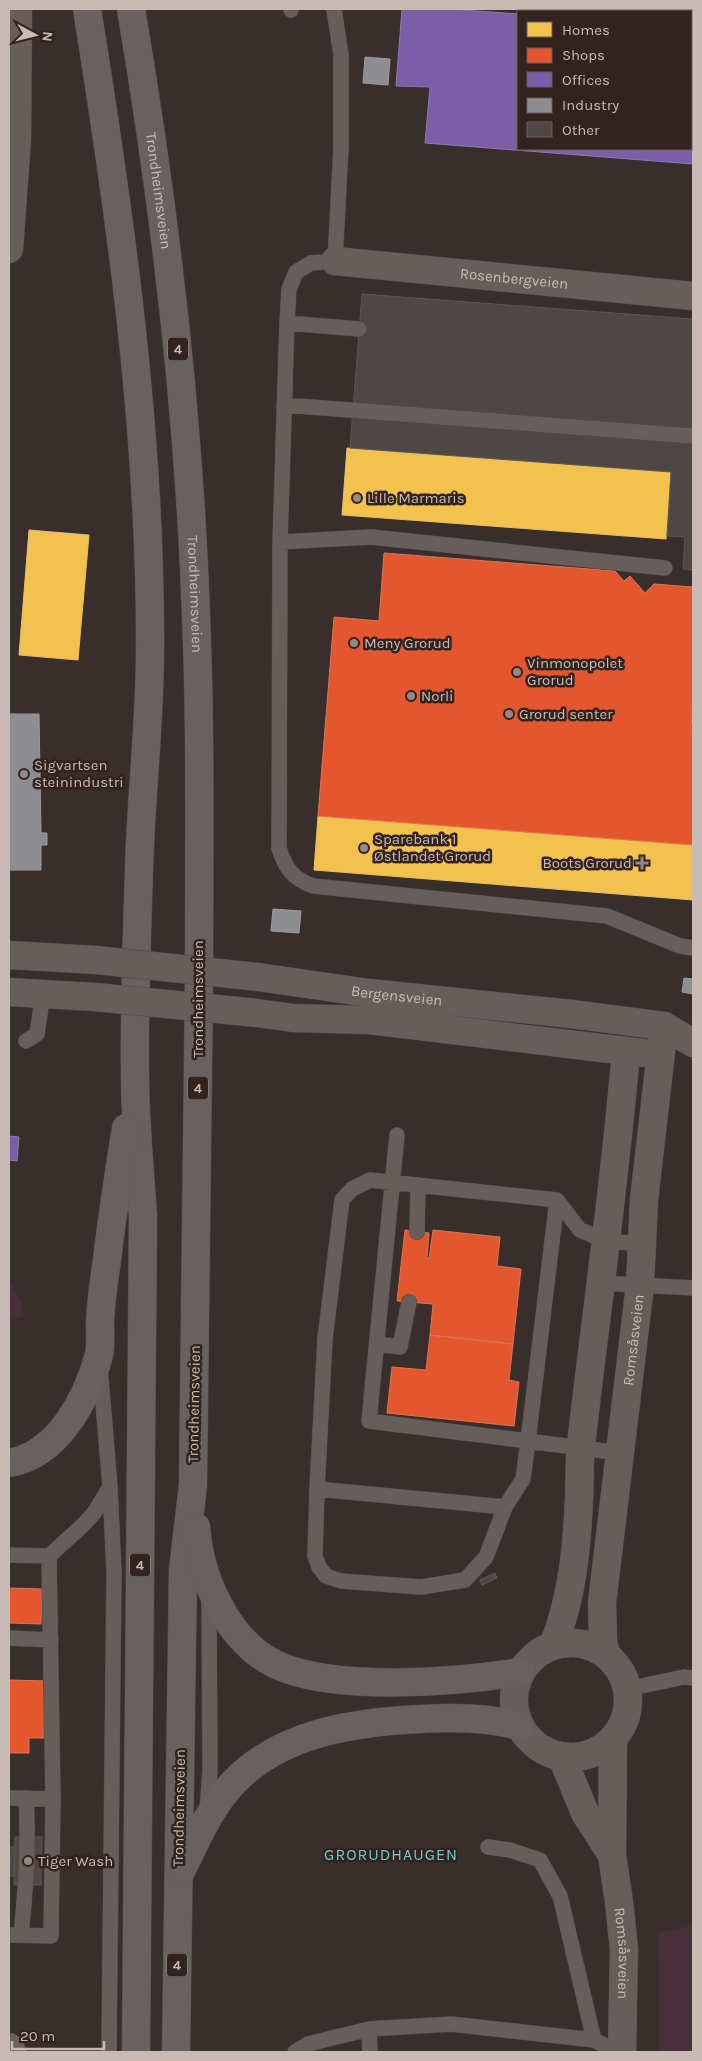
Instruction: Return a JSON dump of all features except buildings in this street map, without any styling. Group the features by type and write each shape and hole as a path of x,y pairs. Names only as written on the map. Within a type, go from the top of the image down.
{"highway":[{"name":"4","path":"87,9 110,156 125,277 137,391 148,537 149,704 139,868 135,1078 143,1216 136,2052"},
{"name":"Trondheimsveien","path":"131,9 152,144 182,382 196,605 199,866 193,1486 183,1570 176,2052"},
{"path":"9,1463 24,1460 38,1452 49,1444 62,1430 84,1393 99,1354 104,1279 135,1078"},
{"path":"193,1486 197,1532 209,1580 225,1616 247,1643 276,1664 302,1674 348,1680 396,1681 475,1678 521,1672"},
{"path":"178,1877 207,1818 222,1796 249,1768 272,1752 303,1739 369,1722 471,1718 500,1720 519,1726"},
{"path":"9,2047 12,2052"}],"street":[{"path":"9,249 16,139 18,9"},
{"name":"Rosenbergveien","path":"334,261 693,296"},
{"name":"Bergensveien","path":"9,955 96,960 258,977 369,993 629,1021 664,1026 693,1044"},
{"name":"Bergensveien","path":"9,992 96,997 293,1018 369,1020 661,1056 693,1044"},
{"path":"553,1646 564,1617 569,1596 580,1496 580,1448 607,1241 629,1021"},
{"name":"Romsåsveien","path":"605,1653 602,1603 640,1285 644,1200 664,1026"},
{"path":"570,1643 587,1645 605,1653 622,1674 627,1689 628,1707 623,1724 613,1740 602,1749 590,1755 576,1758 562,1757 537,1747 519,1726 514,1708 515,1689 521,1672 529,1660 553,1646 570,1643"},
{"name":"Romsåsveien","path":"613,1740 612,1855 620,1902 624,1950 622,2052"},
{"name":"Romsåsveien","path":"562,1757 586,1813 612,1855"}],"lane":[{"path":"334,9 340,55 341,147 334,261 311,263 296,272 289,289 287,323 280,542 279,848 284,863 290,874 300,882 313,886 607,916 680,946 693,948"},
{"path":"287,323 359,329"},
{"path":"284,405 693,436"},
{"path":"280,542 371,537 665,568"},
{"path":"26,1041 37,1034 43,994"},
{"path":"397,1135 394,1182 369,1422 620,1453"},
{"path":"557,1200 523,1479 505,1507 486,1557 465,1580 421,1587 341,1581 326,1576 319,1567 315,1556 325,1339 342,1200 352,1189 370,1180 557,1200 580,1230 607,1241 642,1244"},
{"path":"417,1232 418,1185"},
{"path":"601,1283 693,1288"},
{"path":"377,1344 400,1347 409,1302"},
{"path":"99,1354 110,1487 114,1573 109,2052"},
{"path":"9,1554 49,1556 94,1513 110,1487"},
{"path":"317,1489 505,1507"},
{"path":"26,1798 28,1837 27,1885 15,1935 51,1936 53,1798 52,1640 49,1556"},
{"path":"207,1818 210,1770 209,1580"},
{"path":"9,1638 52,1640"},
{"path":"627,1689 684,1676 693,1678"},
{"path":"9,1798 53,1798"},
{"path":"488,1847 510,1850 540,1860 560,1896 594,2040"},
{"path":"295,2052 308,2044 369,2029 451,2024 594,2040 618,2052"},
{"path":"369,2029 370,2052"}],"shaded area":[{"path":"9,1279 21,1302 24,1317 9,1320"},
{"path":"693,1925 693,2052 659,2052 658,1933"}],"place":[{"name":"Lille Marmaris","path":"357,498"},
{"name":"Meny Grorud","path":"354,643"},
{"name":"Vinmonopolet Grorud","path":"517,672"},
{"name":"Norli","path":"411,696"},
{"name":"Grorud senter","path":"509,714"},
{"name":"Sigvartsen steinindustri","path":"24,774"},
{"name":"Sparebank 1 Østlandet Grorud","path":"364,848"},
{"name":"Boots Grorud","path":"642,863"},
{"name":"Tiger Wash","path":"28,1861"}],"district":[{"name":"GRORUDHAUGEN","path":"391,1854"}]}
